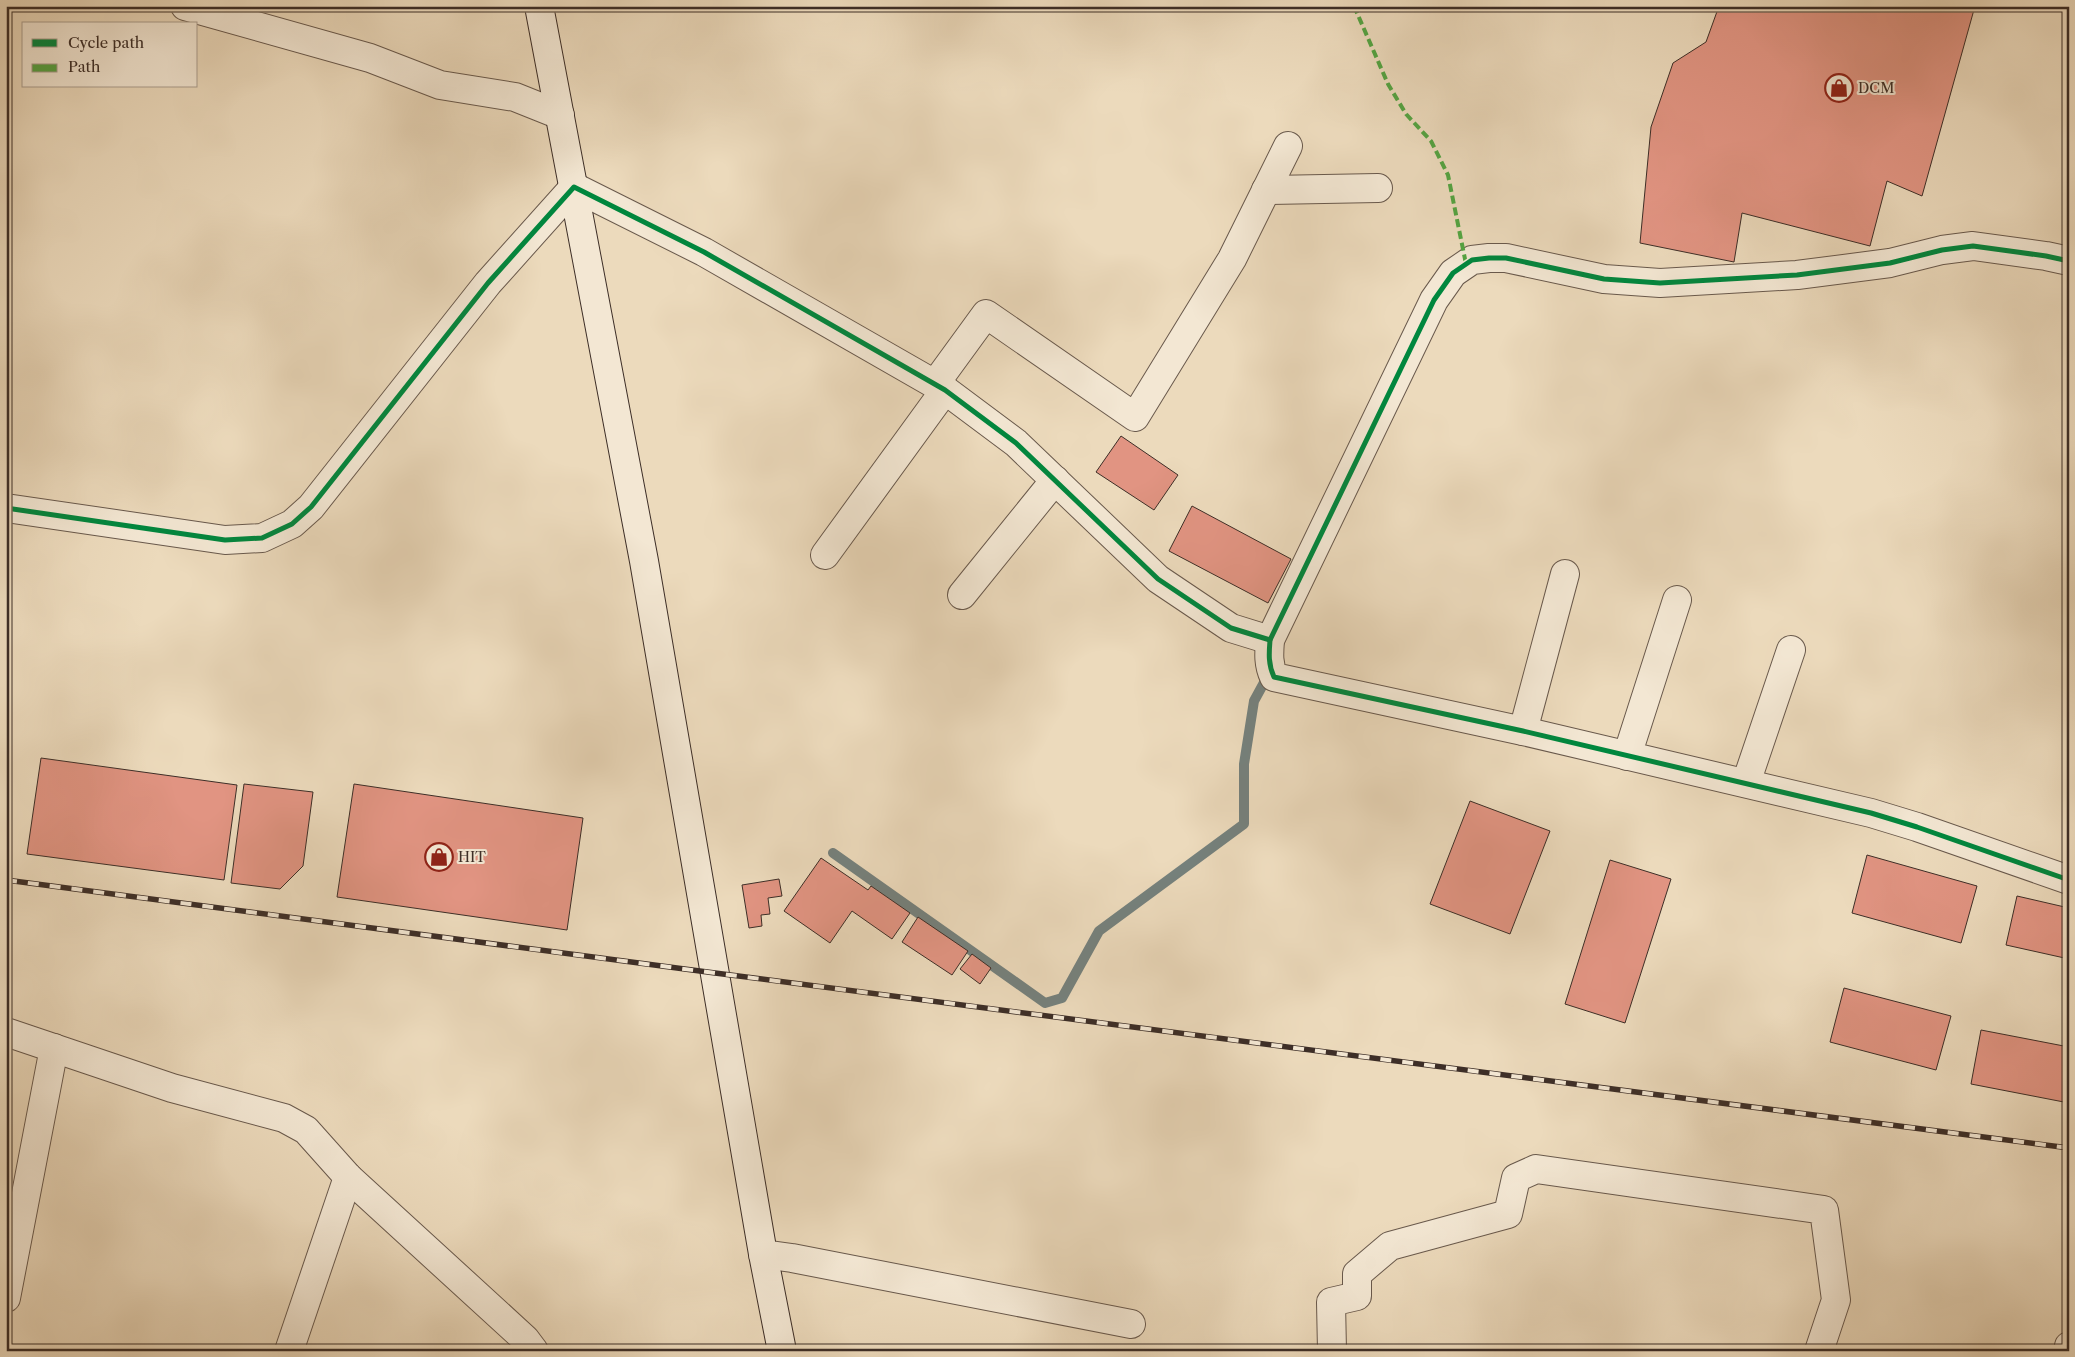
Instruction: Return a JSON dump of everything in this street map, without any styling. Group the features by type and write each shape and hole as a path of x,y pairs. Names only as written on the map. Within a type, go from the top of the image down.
{"street":[{"path":"186,6 370,58 440,84 515,97 560,115"},
{"path":"539,6 645,571 762,1254 782,1351"},
{"path":"825,556 940,387 986,314 1135,417 1232,259 1288,146"},
{"path":"574,187 704,252 940,387 1016,443 1158,579 1231,628 1270,640"},
{"path":"6,508 225,540 262,538 292,524 311,507 488,283 574,187"},
{"path":"1266,190 1378,188"},
{"path":"2069,261 1973,246 1942,250 1890,263 1797,275 1660,283 1604,279 1506,258 1472,260 1453,273 1434,300 1270,640 1270,667 1274,677 1746,783 1890,819 2069,880"},
{"path":"962,594 1055,480"},
{"path":"1523,732 1565,574"},
{"path":"1627,756 1678,600"},
{"path":"1746,783 1791,650"},
{"path":"6,1032 172,1088 284,1118 306,1130 348,1178 525,1339 534,1351"},
{"path":"6,1298 54,1048"},
{"path":"1332,1351 1331,1302 1357,1296 1357,1274 1390,1246 1508,1214 1516,1178 1536,1169 1824,1210 1836,1300 1819,1351"},
{"path":"289,1351 348,1178"},
{"path":"762,1254 792,1258 1131,1324"},
{"path":"2068,1351 2069,1346"}],"building":[{"path":"1719,6 1975,6 1922,196 1887,181 1870,246 1742,213 1734,262 1640,243 1651,127 1673,63 1706,42"},
{"path":"1121,436 1178,475 1154,510 1096,472"},
{"path":"1192,506 1291,559 1268,603 1169,551"},
{"path":"41,758 237,785 224,880 27,854"},
{"path":"244,784 313,792 303,866 280,889 231,883"},
{"path":"354,784 583,818 567,930 337,897"},
{"path":"1470,801 1550,831 1510,934 1430,904"},
{"path":"1867,855 1977,886 1961,943 1852,913"},
{"path":"821,858 868,890 871,886 910,913 892,939 852,911 830,943 784,911"},
{"path":"1610,860 1671,879 1625,1023 1565,1004"},
{"path":"779,879 782,896 768,898 770,914 761,915 762,926 749,928 742,885"},
{"path":"2017,896 2069,908 2069,959 2006,945"},
{"path":"918,917 968,951 952,975 902,942"},
{"path":"972,954 991,968 980,984 960,969"},
{"path":"1844,988 1951,1016 1936,1070 1830,1042"},
{"path":"1981,1030 2069,1047 2069,1103 1971,1084"}],"waterway":[{"path":"833,853 1045,1003 1062,998 1099,931 1244,824 1244,764 1254,701 1266,679"}],"railway":[{"path":"6,880 2069,1148"}],"marked path":[{"path":"1354,6 1388,84 1406,114 1431,141 1448,175 1466,264"}],"cycle path":[{"path":"6,508 225,540 262,538 292,524 311,507 488,283 574,187 704,252 945,390 1016,443 1158,579 1231,628 1270,640"},
{"path":"2069,261 1973,246 1942,250 1890,263 1797,275 1660,283 1604,279 1506,258 1472,260 1453,273 1434,300 1270,640 1269,654 1274,677 1523,731 1871,813 2069,880"}],"place":[{"name":"DCM","path":"1839,88"},
{"name":"HIT","path":"439,857"}]}
